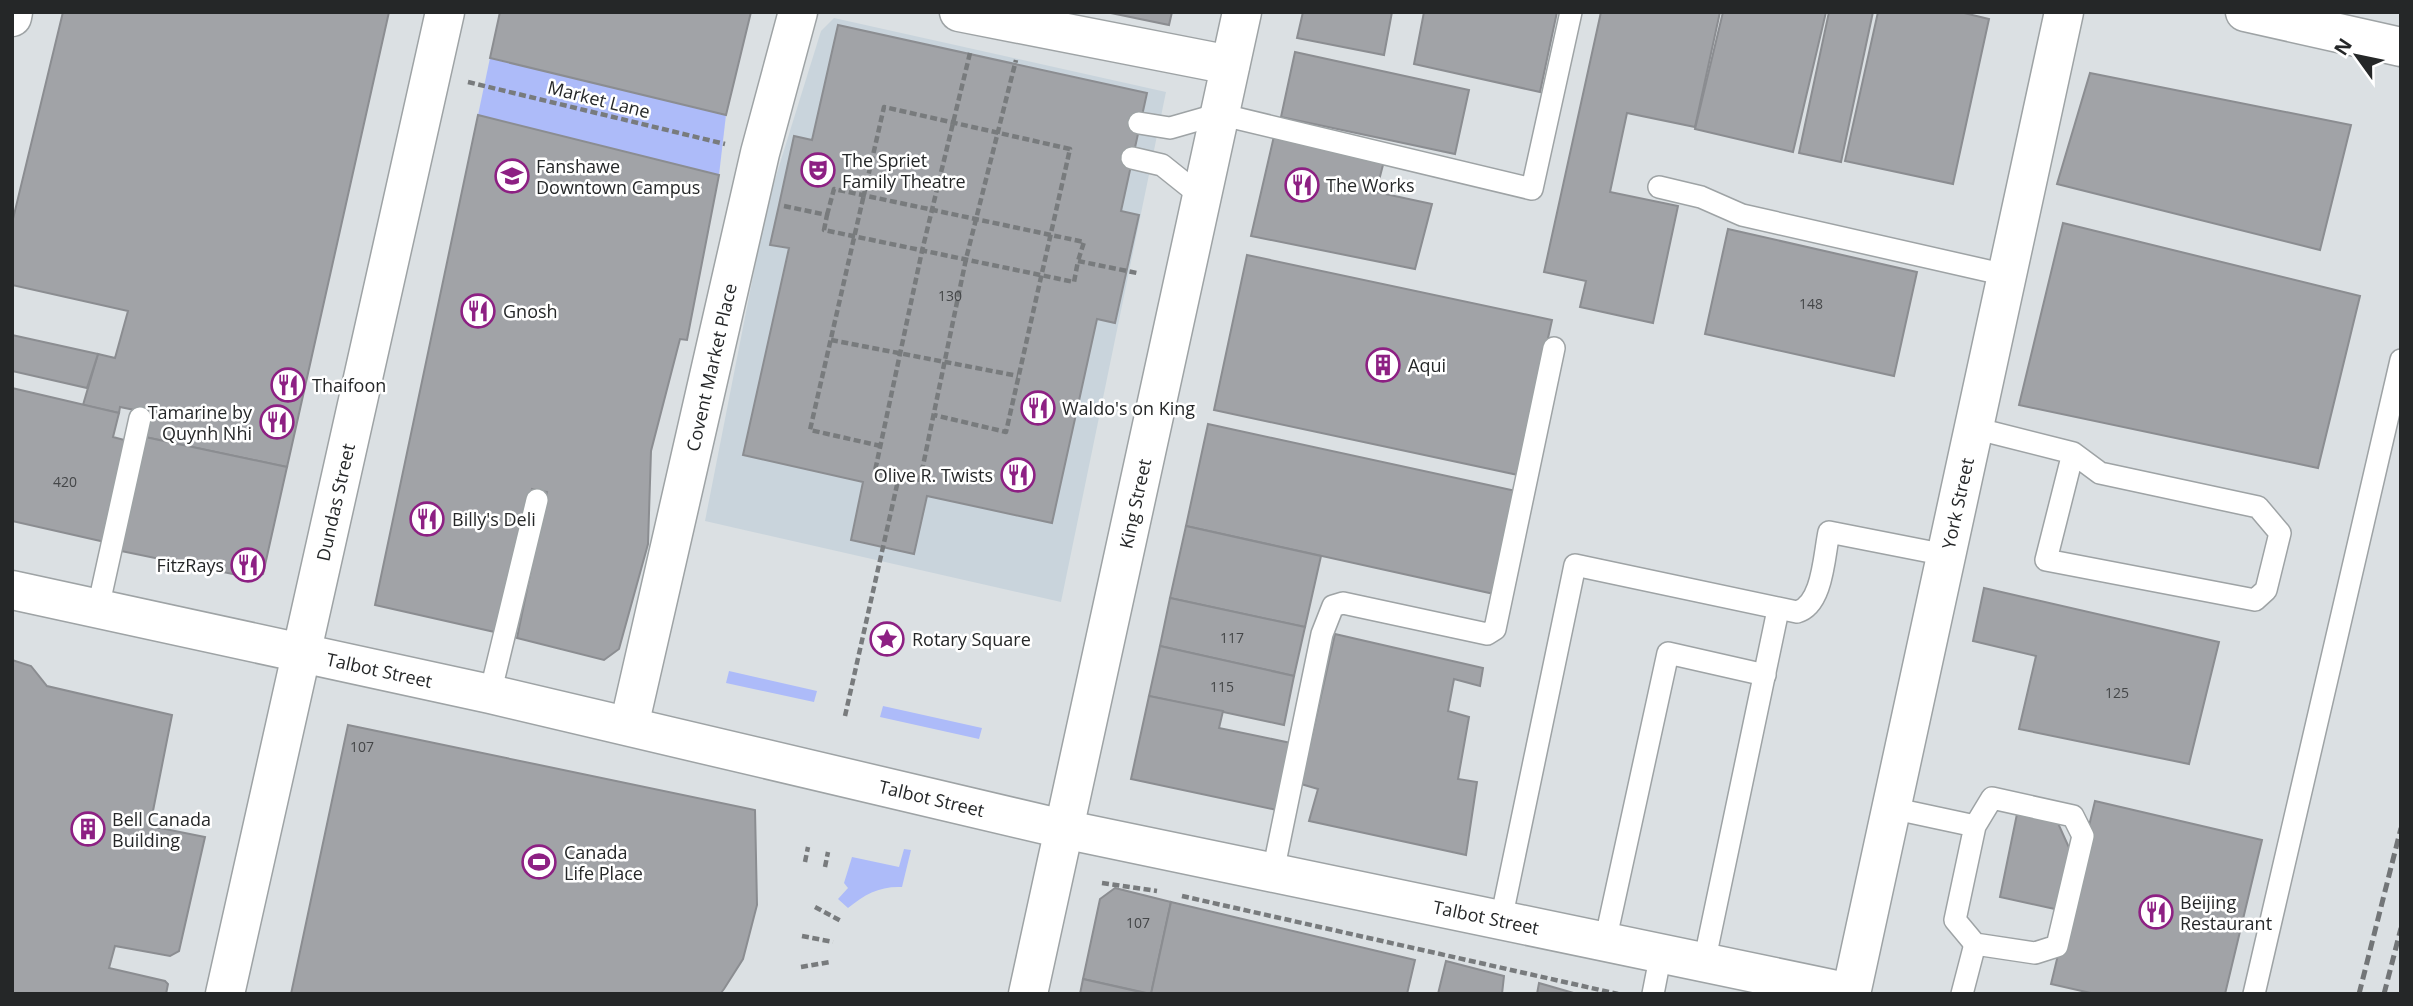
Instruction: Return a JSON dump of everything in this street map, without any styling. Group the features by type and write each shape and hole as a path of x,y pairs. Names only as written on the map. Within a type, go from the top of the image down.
{"street":[{"name":"Dundas Street","path":"225,994 445,12"},
{"name":"Covent Market Place","path":"629,726 760,153 798,12"},
{"name":"King Street","path":"1028,994 1242,12"},
{"name":"York Street","path":"1852,994 2064,12"},
{"path":"2245,12 2401,47"},
{"path":"965,29 1230,65"},
{"name":"Talbot Street","path":"12,590 490,694 1063,829 1852,994"}],"lane":[{"path":"1139,123 1170,128 1219,114 1532,189 1571,12"},
{"path":"1132,158 1162,165 1202,197"},
{"path":"1659,187 1702,197 1742,215 2007,275"},
{"path":"1273,872 1322,634 1333,606 1343,603 1487,634 1495,629 1554,348"},
{"path":"2255,994 2401,360"},
{"path":"98,608 140,418"},
{"path":"1974,428 2073,453 2100,473 2258,507 2280,533 2266,590 2255,600 2046,559 2073,453"},
{"path":"490,694 537,500"},
{"path":"1501,920 1575,565 1797,612 1810,605 1829,532 1946,555"},
{"path":"1704,963 1778,610"},
{"path":"1605,942 1668,653 1765,675"},
{"path":"1992,798 2073,816 2083,835 2057,946 2035,953 1975,944 1955,920 1975,826 1992,798"},
{"path":"1891,808 1975,826"},
{"path":"1962,994 1975,944"},
{"path":"1653,994 1661,953"}],"path":[{"path":"965,29 954,123 922,251 875,471 920,480 966,260 1017,56"},
{"name":"Market Lane","path":"432,73 760,153"},
{"path":"881,446 810,430 884,107 1070,149 1006,432 934,415"},
{"path":"834,189 932,210 1084,242 1074,282 824,230 834,189"},
{"path":"779,205 827,215"},
{"path":"1078,261 1137,274"},
{"path":"831,340 1018,376"},
{"path":"845,716 899,476"},
{"path":"804,862 808,847"},
{"path":"825,867 828,852"},
{"path":"1102,883 1168,893"},
{"path":"1180,896 1618,994"},
{"path":"815,907 841,921"},
{"path":"802,936 833,942"},
{"path":"801,967 830,962"}],"shaded area":[{"path":"834,18 1166,92 1061,602 705,521 767,205 821,31"},
{"path":"490,58 726,115 719,175 478,115"},
{"path":"729,671 817,691 814,702 726,683"},
{"path":"883,706 982,728 979,739 880,717"},
{"path":"904,849 911,850 902,887 873,892 848,908 838,899 848,888 844,883 852,857 899,867"}],"building":[{"path":"63,12 389,12 287,467 145,437 149,413 120,407 119,413 83,405 98,354 115,358 128,311 12,285 12,223"},
{"path":"500,12 751,12 726,115 490,58"},
{"path":"1106,12 1172,12 1169,25"},
{"path":"1303,12 1392,12 1384,55 1297,38"},
{"path":"1424,12 1557,12 1540,92 1414,64"},
{"path":"1601,12 1720,12 1695,127 1627,113 1610,192 1678,206 1653,323 1580,307 1586,281 1544,272"},
{"path":"1723,12 1826,12 1793,152 1695,129"},
{"path":"1829,12 1873,12 1841,162 1799,153"},
{"path":"1878,12 1960,12 1989,19 1953,184 1845,161"},
{"path":"838,25 1147,93 1121,211 1139,215 1115,323 1097,319 1052,523 927,496 914,554 851,540 863,482 743,455 789,248 770,245 794,136 812,140"},
{"path":"1295,52 1469,90 1455,154 1281,117"},
{"path":"2090,73 2351,125 2320,250 2057,184"},
{"path":"478,115 719,175 687,340 680,339 651,451 648,544 619,649 604,660 517,638 547,492 532,489 499,633 375,605"},
{"path":"1274,136 1384,161 1376,192 1432,204 1415,269 1251,236"},
{"path":"2063,223 2360,296 2318,468 2019,405"},
{"path":"1728,229 1917,272 1894,376 1705,334"},
{"name":"Aqui","path":"1247,255 1552,320 1518,475 1214,410"},
{"path":"12,335 98,354 87,388 12,371"},
{"path":"12,388 119,413 113,437 128,441 105,542 12,521"},
{"path":"1208,424 1516,491 1494,594 1186,526"},
{"path":"145,437 287,467 263,574 252,578 121,551"},
{"path":"1186,526 1321,556 1305,627 1170,598"},
{"path":"1984,588 2219,642 2189,764 2019,729 2036,656 1973,641"},
{"path":"1170,598 1305,627 1294,676 1160,646"},
{"path":"1335,634 1483,668 1480,686 1454,679 1448,711 1469,717 1458,779 1477,782 1466,855 1309,821 1318,789 1301,784"},
{"path":"1160,646 1294,676 1284,725 1149,696"},
{"name":"Bell Canada Building","path":"12,660 31,666 47,686 172,715 150,826 205,837 179,951 170,956 115,946 109,968 165,981 168,984 166,994 12,994"},
{"path":"1149,696 1223,711 1219,728 1291,743 1277,810 1131,779"},
{"name":"Canada Life Place","path":"348,725 755,810 757,905 743,959 724,989 720,994 291,994"},
{"name":"Beijing Restaurant","path":"2095,801 2262,840 2225,994 2095,994 2051,984"},
{"path":"2017,814 2057,821 2071,852 2055,909 2000,897"},
{"path":"1115,888 1171,902 1151,994 1083,979 1100,899"},
{"path":"1171,902 1415,960 1407,994 1151,994"},
{"path":"1446,961 1504,976 1502,994 1438,994"},
{"path":"1083,979 1149,994 1080,994"},
{"path":"1539,983 1577,994 1537,994"}],"railway":[{"path":"2359,994 2401,828"},
{"path":"2384,994 2401,928"}],"place":[{"name":"The Spriet Family Theatre","path":"818,170"},
{"name":"Fanshawe Downtown Campus","path":"512,176"},
{"name":"The Works","path":"1302,185"},
{"name":"Gnosh","path":"478,311"},
{"name":"Aqui","path":"1383,365"},
{"name":"Thaifoon","path":"288,385"},
{"name":"Waldo's on King","path":"1038,408"},
{"name":"Tamarine by Quynh Nhi","path":"277,422"},
{"name":"Olive R. Twists","path":"1018,475"},
{"name":"Billy's Deli","path":"427,519"},
{"name":"FitzRays","path":"248,565"},
{"name":"Rotary Square","path":"887,639"},
{"name":"Bell Canada Building","path":"88,829"},
{"name":"Canada Life Place","path":"539,862"},
{"name":"Beijing Restaurant","path":"2156,912"}]}
